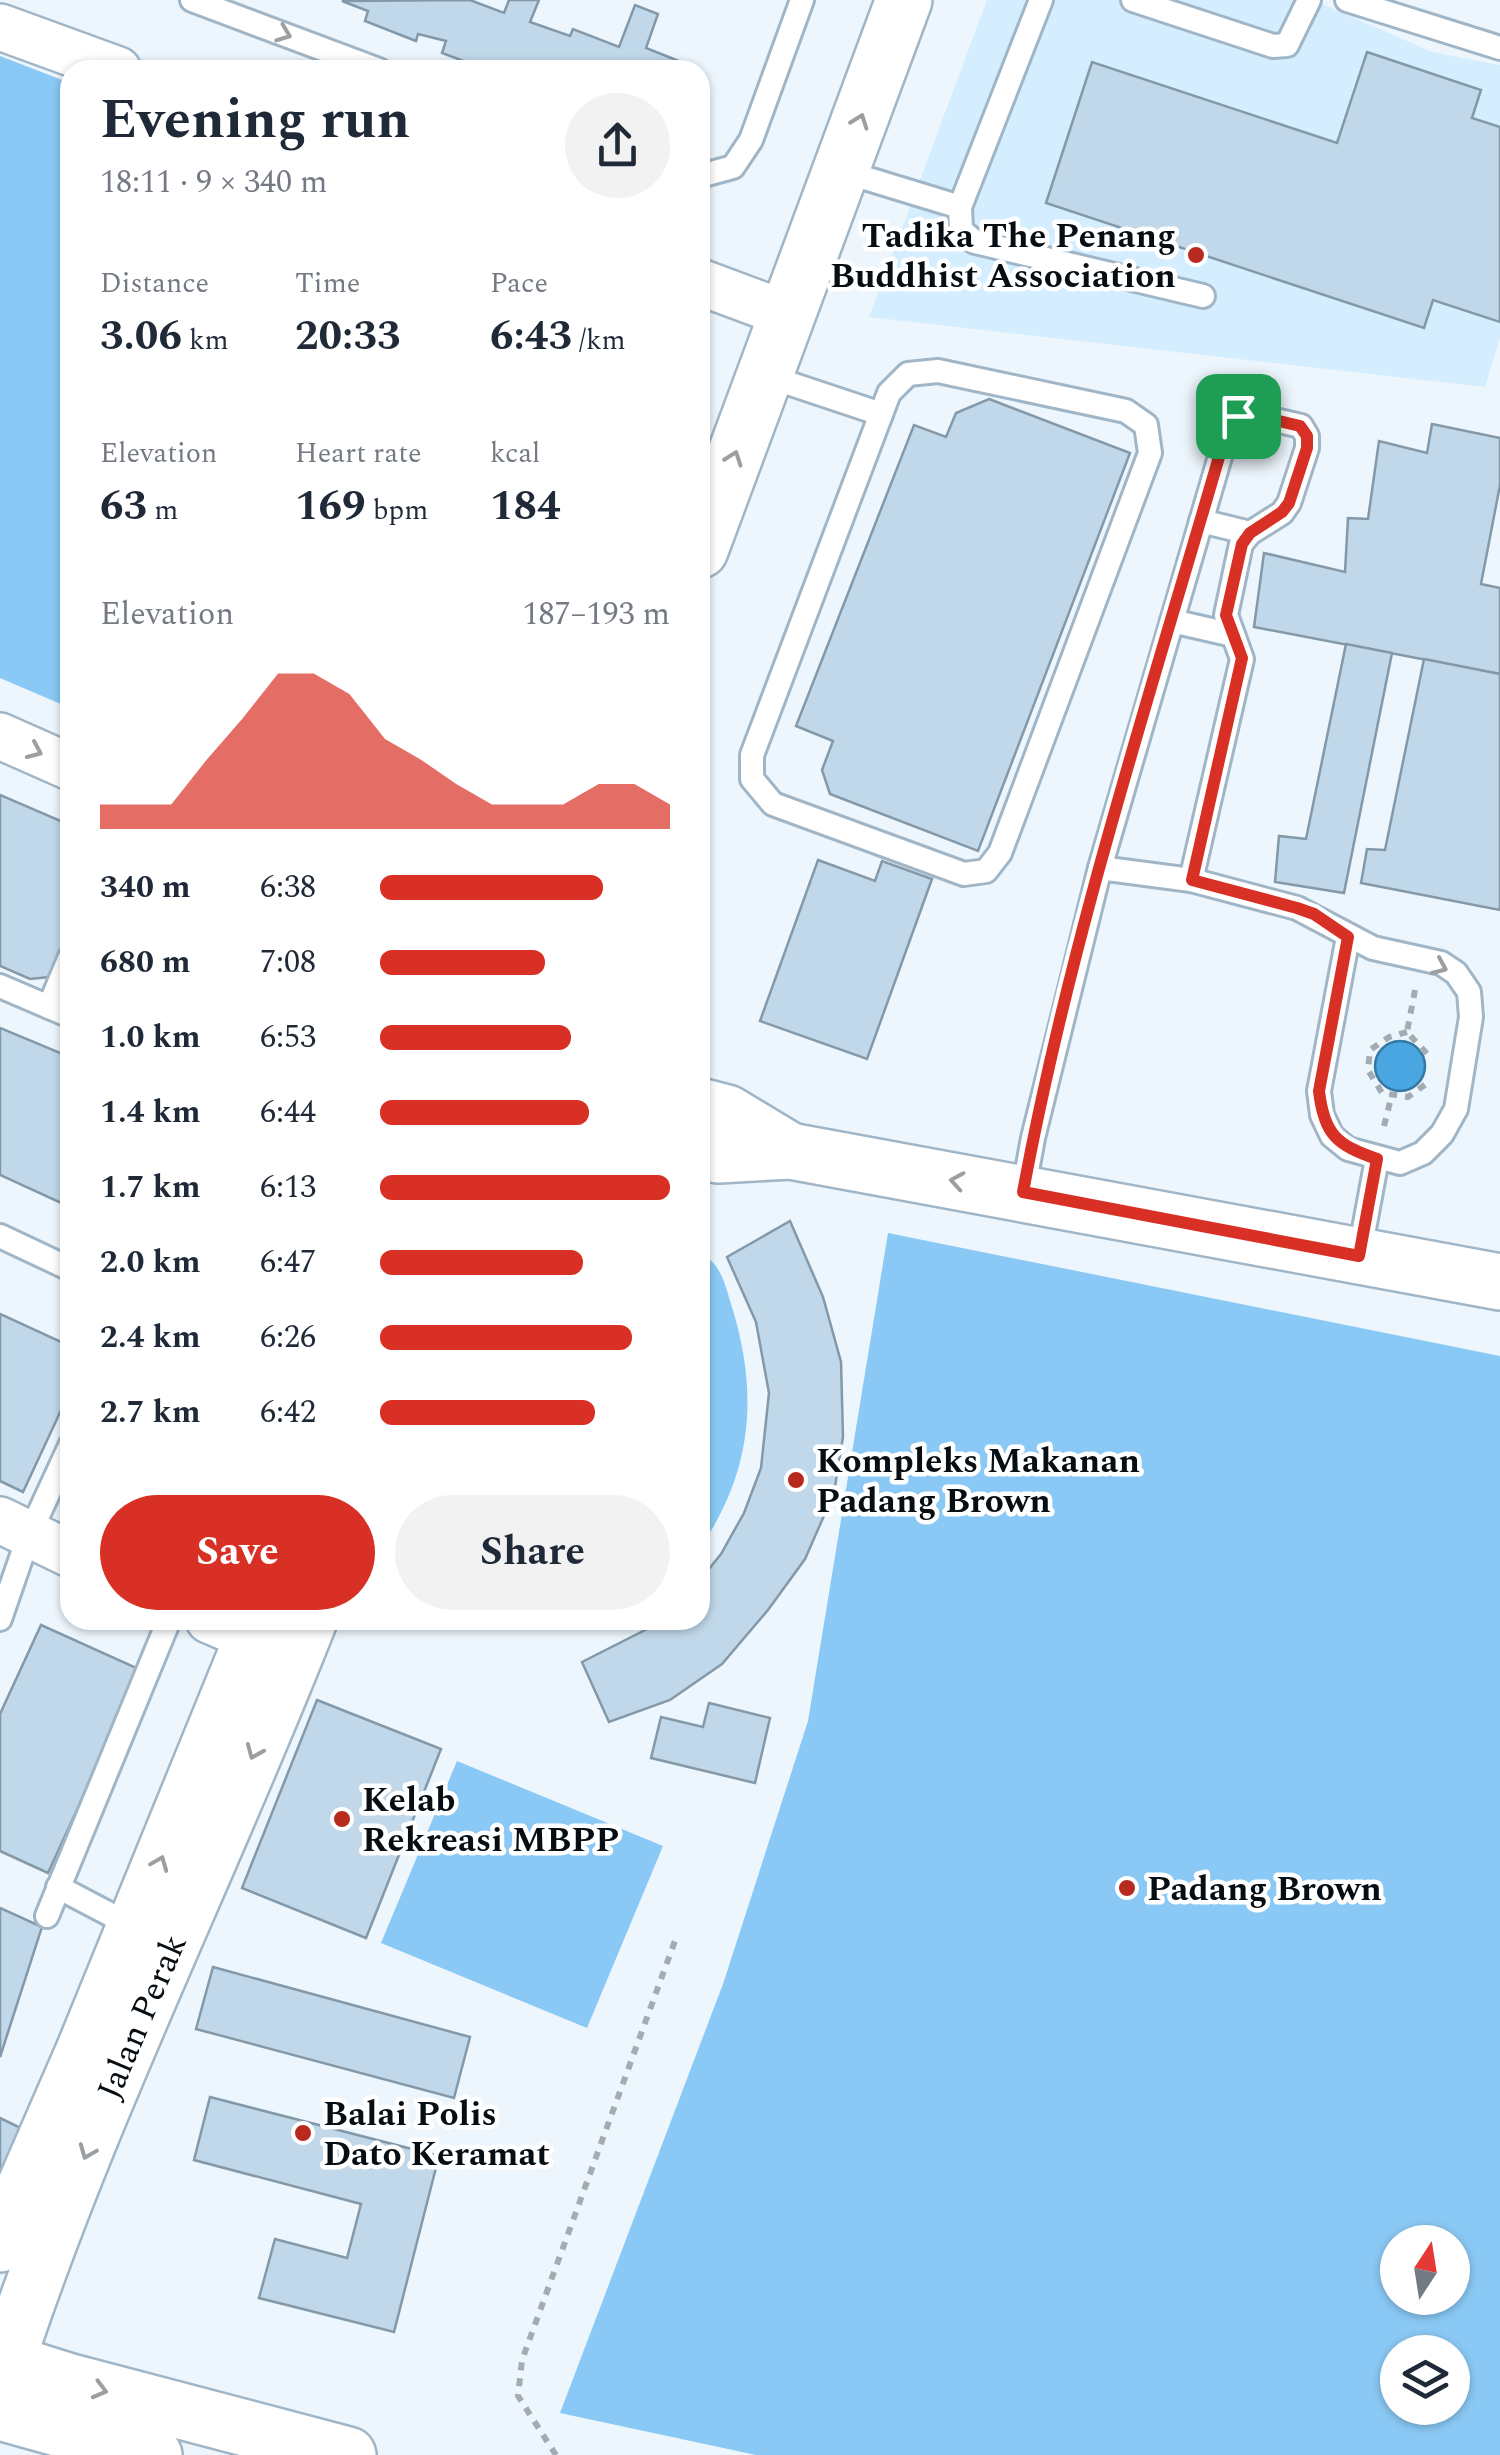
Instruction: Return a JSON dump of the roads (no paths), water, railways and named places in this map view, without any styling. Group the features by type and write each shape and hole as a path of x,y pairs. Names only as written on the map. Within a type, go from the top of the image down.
{"main road":[{"path":"710,523 904,0"},
{"path":"710,1109 727,1113 790,1151"},
{"path":"710,1154 790,1151 1500,1282"},
{"name":"Jalan Perak","path":"0,2244 265,1631"},
{"name":"Jalan Perak","path":"2,2379 123,2062 265,1631"},
{"path":"2,2379 154,2455"},
{"path":"2,2379 348,2455"}],"street":[{"path":"0,27 91,60"},
{"path":"710,286 786,314"},
{"path":"0,736 60,763"},
{"path":"15,1527 60,1549"}],"lane":[{"path":"192,0 353,60"},
{"path":"710,173 733,167 751,140 802,0"},
{"path":"1041,0 960,208 961,230 975,242 1203,296"},
{"path":"1133,0 1273,46 1286,45 1309,0"},
{"path":"1347,0 1500,48"},
{"path":"842,171 960,208"},
{"path":"938,370 1126,411 1146,425 1150,454 1000,854 986,871 964,874 773,804 752,779 752,755 881,414 889,393 908,374 938,370"},
{"path":"764,375 881,414"},
{"path":"1023,1192 1037,1120 1100,868 1228,426 1238,416 1249,414 1300,426 1307,436 1307,448 1289,503 1250,533 1242,544 1226,615 1242,658 1192,880"},
{"path":"1201,521 1250,533"},
{"path":"1172,621 1233,635"},
{"path":"1100,868 1192,880 1297,908 1373,948 1441,964 1456,973 1470,992 1471,1017 1456,1110 1442,1134 1423,1153 1400,1162 1348,1149 1332,1136 1322,1115 1319,1091 1348,937"},
{"path":"0,986 60,1012"},
{"path":"1359,1256 1377,1159"},
{"path":"0,1236 60,1264"},
{"path":"0,1620 15,1527 60,1461"},
{"path":"47,1916 165,1630"},
{"path":"58,1887 134,1927"}],"place":[{"name":"Tadika The Penang Buddhist Association","path":"1196,255"},
{"name":"Kompleks Makanan Padang Brown","path":"796,1480"},
{"name":"Kelab Rekreasi MBPP","path":"342,1819"},
{"name":"Padang Brown","path":"1127,1888"},
{"name":"Balai Polis Dato Keramat","path":"303,2133"}]}
